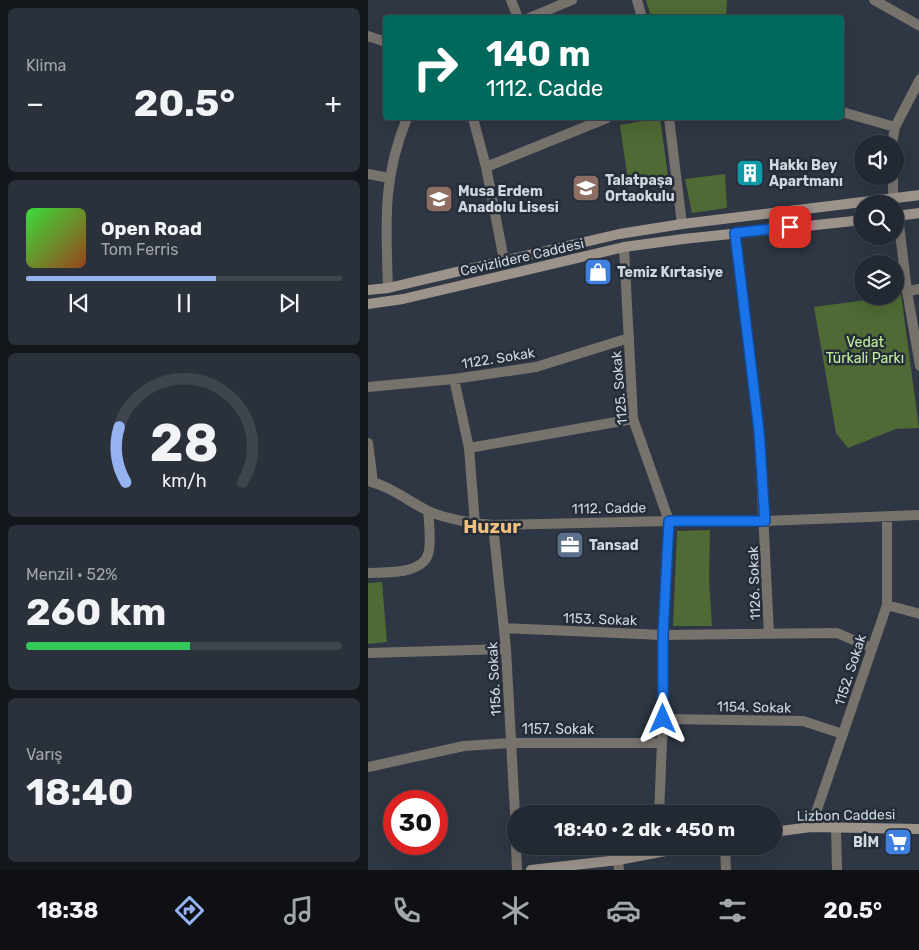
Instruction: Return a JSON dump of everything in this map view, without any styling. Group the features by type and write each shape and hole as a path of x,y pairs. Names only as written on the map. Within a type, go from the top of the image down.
{"main road":[{"name":"Cevizlidere Caddesi","path":"904,197 920,195"},
{"name":"Cevizlidere Caddesi","path":"368,290 388,288 620,234 682,224 854,203"},
{"path":"904,215 920,213"},
{"name":"Cevizlidere Caddesi","path":"368,304 412,297 624,247 854,221"},
{"path":"682,224 683,239"},
{"name":"Lizbon Caddesi","path":"782,831 811,827 920,828"},
{"path":"531,870 618,865 645,855"}],"street":[{"path":"511,0 517,15"},
{"path":"536,15 572,0"},
{"path":"637,0 641,15"},
{"path":"874,0 920,26"},
{"path":"368,36 383,41"},
{"path":"894,135 895,127 920,79"},
{"path":"844,113 895,127"},
{"path":"388,288 386,229 389,178 398,138 406,120"},
{"path":"474,120 486,167 504,260"},
{"path":"486,167 602,120"},
{"path":"669,120 682,224"},
{"path":"368,174 389,178"},
{"name":"1126. Sokak","path":"735,233 759,431 765,521 769,634"},
{"path":"901,245 919,366"},
{"name":"1125. Sokak","path":"624,247 633,419 669,521"},
{"path":"907,291 920,289"},
{"name":"1122. Sokak","path":"368,386 454,379 536,367 629,338"},
{"path":"454,379 468,448 475,524"},
{"path":"468,448 633,419"},
{"path":"368,443 371,481"},
{"name":"1112. Cadde","path":"371,481 428,511 475,524 765,521 920,515"},
{"path":"368,574 413,569 424,562 430,551 428,511"},
{"name":"1152. Sokak","path":"811,827 887,605 887,517"},
{"path":"659,805 663,719 663,635 669,521"},
{"name":"1156. Sokak","path":"493,525 505,628 515,805"},
{"path":"887,605 920,614"},
{"name":"1153. Sokak","path":"505,628 663,635 837,633 872,648"},
{"path":"368,653 506,649"},
{"name":"1154. Sokak","path":"663,719 803,722 843,734"},
{"name":"1157. Sokak","path":"368,767 464,746 512,743 661,743"},
{"path":"836,827 837,870"},
{"path":"516,855 517,870"},
{"path":"725,855 726,870"}],"green space":[{"path":"646,0 727,0 726,15 650,15"},
{"path":"660,120 669,183 629,188 620,125"},
{"path":"725,174 727,208 692,213 685,179"},
{"name":"Vedat Türkali Parkı","path":"854,302 854,305 902,305 919,428 896,429 848,448 836,433 814,307"},
{"path":"710,530 709,580 712,626 673,626 677,531"},
{"path":"382,582 387,642 368,644 368,583"}],"place":[{"name":"Hakkı Bey Apartmanı","path":"750,173"},
{"name":"Talatpaşa Ortaokulu","path":"586,188"},
{"name":"Musa Erdem Anadolu Lisesi","path":"439,199"},
{"name":"Temiz Kırtasiye","path":"598,272"},
{"name":"Tansad","path":"570,545"},
{"name":"BİM","path":"898,842"}],"district":[{"name":"Huzur","path":"492,526"}],"route":[{"path":"663,719 663,635 669,521 765,521 759,431 735,233 790,227"}]}
